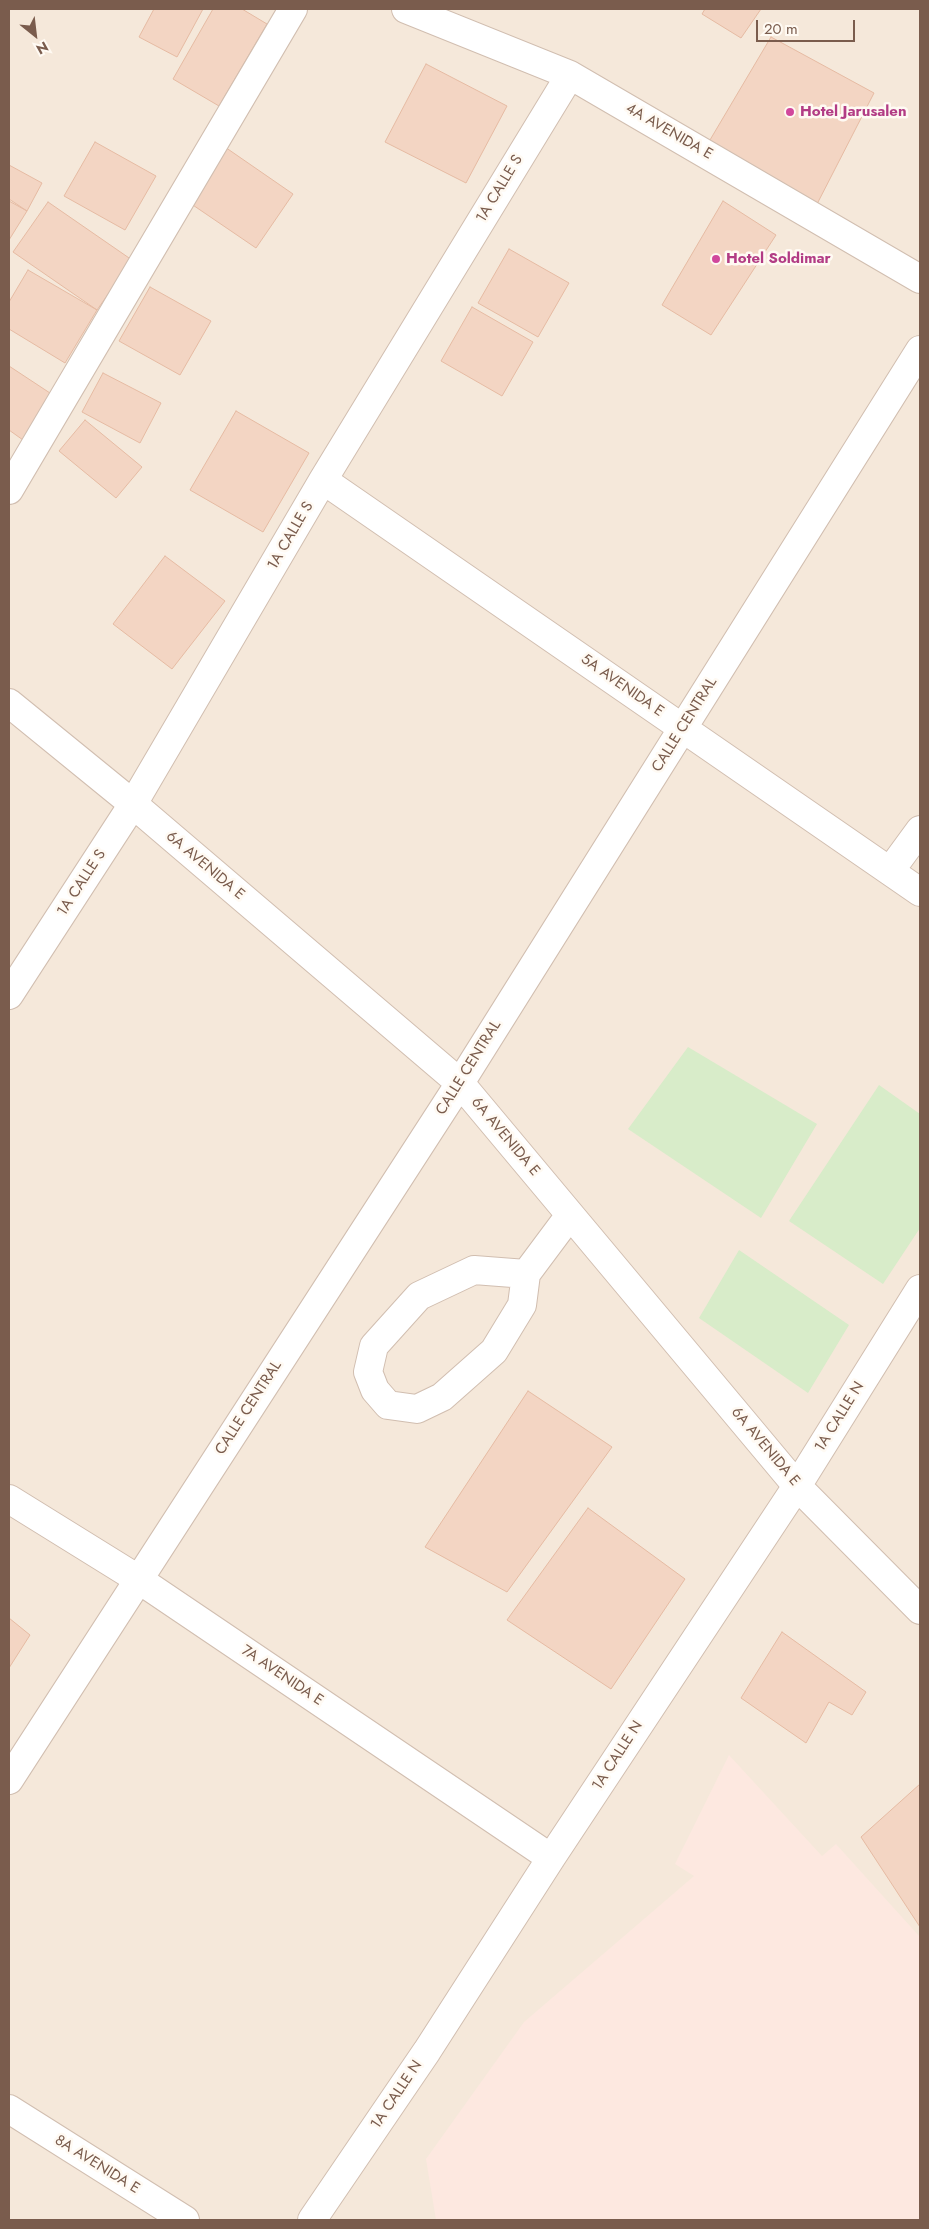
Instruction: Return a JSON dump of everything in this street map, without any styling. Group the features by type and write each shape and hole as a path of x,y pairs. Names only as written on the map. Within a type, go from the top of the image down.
{"street":[{"path":"9,490 292,9"},
{"name":"4A AVENIDA E","path":"406,9 570,75 920,279"},
{"name":"1A CALLE S","path":"9,995 133,804 323,480 570,75"},
{"name":"CALLE CENTRAL","path":"9,1780 460,1083 920,350"},
{"name":"5A AVENIDA E","path":"323,480 920,892"},
{"name":"6A AVENIDA E","path":"9,703 133,804 460,1083 797,1486 920,1610"},
{"path":"890,871 920,830"},
{"path":"526,1274 474,1270 419,1296 374,1346 368,1372 375,1390 388,1405 417,1409 442,1397 494,1351 522,1305 526,1274 570,1215"},
{"name":"1A CALLE N","path":"312,2220 427,2051 551,1858 797,1486 920,1289"},
{"name":"7A AVENIDA E","path":"9,1499 138,1580 551,1858"},
{"name":"8A AVENIDA E","path":"9,2109 185,2220"}],"shaded area":[{"path":"9,9 920,9 920,2220 9,2220"},
{"path":"729,1755 822,1856 836,1844 920,1937 920,2220 436,2220 426,2159 524,2022 694,1876 675,1864"}],"green space":[{"path":"688,1047 817,1124 761,1218 628,1129"},
{"path":"879,1085 920,1114 920,1228 883,1284 789,1221"},
{"path":"739,1250 849,1325 808,1393 699,1318"}],"building":[{"path":"154,9 203,9 177,57 139,37"},
{"path":"213,9 242,9 267,24 219,106 173,79"},
{"path":"705,9 761,9 741,38 702,14"},
{"path":"771,37 874,93 816,206 707,145"},
{"path":"426,64 507,106 466,183 385,142"},
{"path":"95,142 156,176 125,230 64,196"},
{"path":"222,145 293,194 256,248 184,199"},
{"path":"9,165 42,183 27,211 9,201"},
{"path":"9,199 27,211 9,240"},
{"path":"723,201 776,235 711,335 662,305"},
{"path":"48,202 132,260 97,310 13,252"},
{"path":"509,249 569,283 538,337 478,303"},
{"path":"28,270 97,310 65,363 9,329 9,302"},
{"path":"150,287 211,321 180,375 119,341"},
{"path":"472,307 533,342 502,396 441,361"},
{"path":"9,366 53,395 23,440 9,430"},
{"path":"103,373 161,403 140,443 82,412"},
{"path":"236,411 309,453 263,532 190,490"},
{"path":"85,420 142,467 116,498 59,451"},
{"path":"165,556 225,601 172,669 113,624"},
{"path":"528,1391 612,1447 507,1592 425,1547"},
{"path":"588,1508 685,1579 611,1689 507,1620"},
{"path":"9,1618 30,1635 9,1668"},
{"path":"782,1632 866,1692 852,1715 829,1702 806,1743 741,1698"},
{"path":"920,1784 920,1927 861,1837"}],"place":[{"name":"Hotel Jarusalen","path":"790,112"},
{"name":"Hotel Soldimar","path":"716,259"}]}
